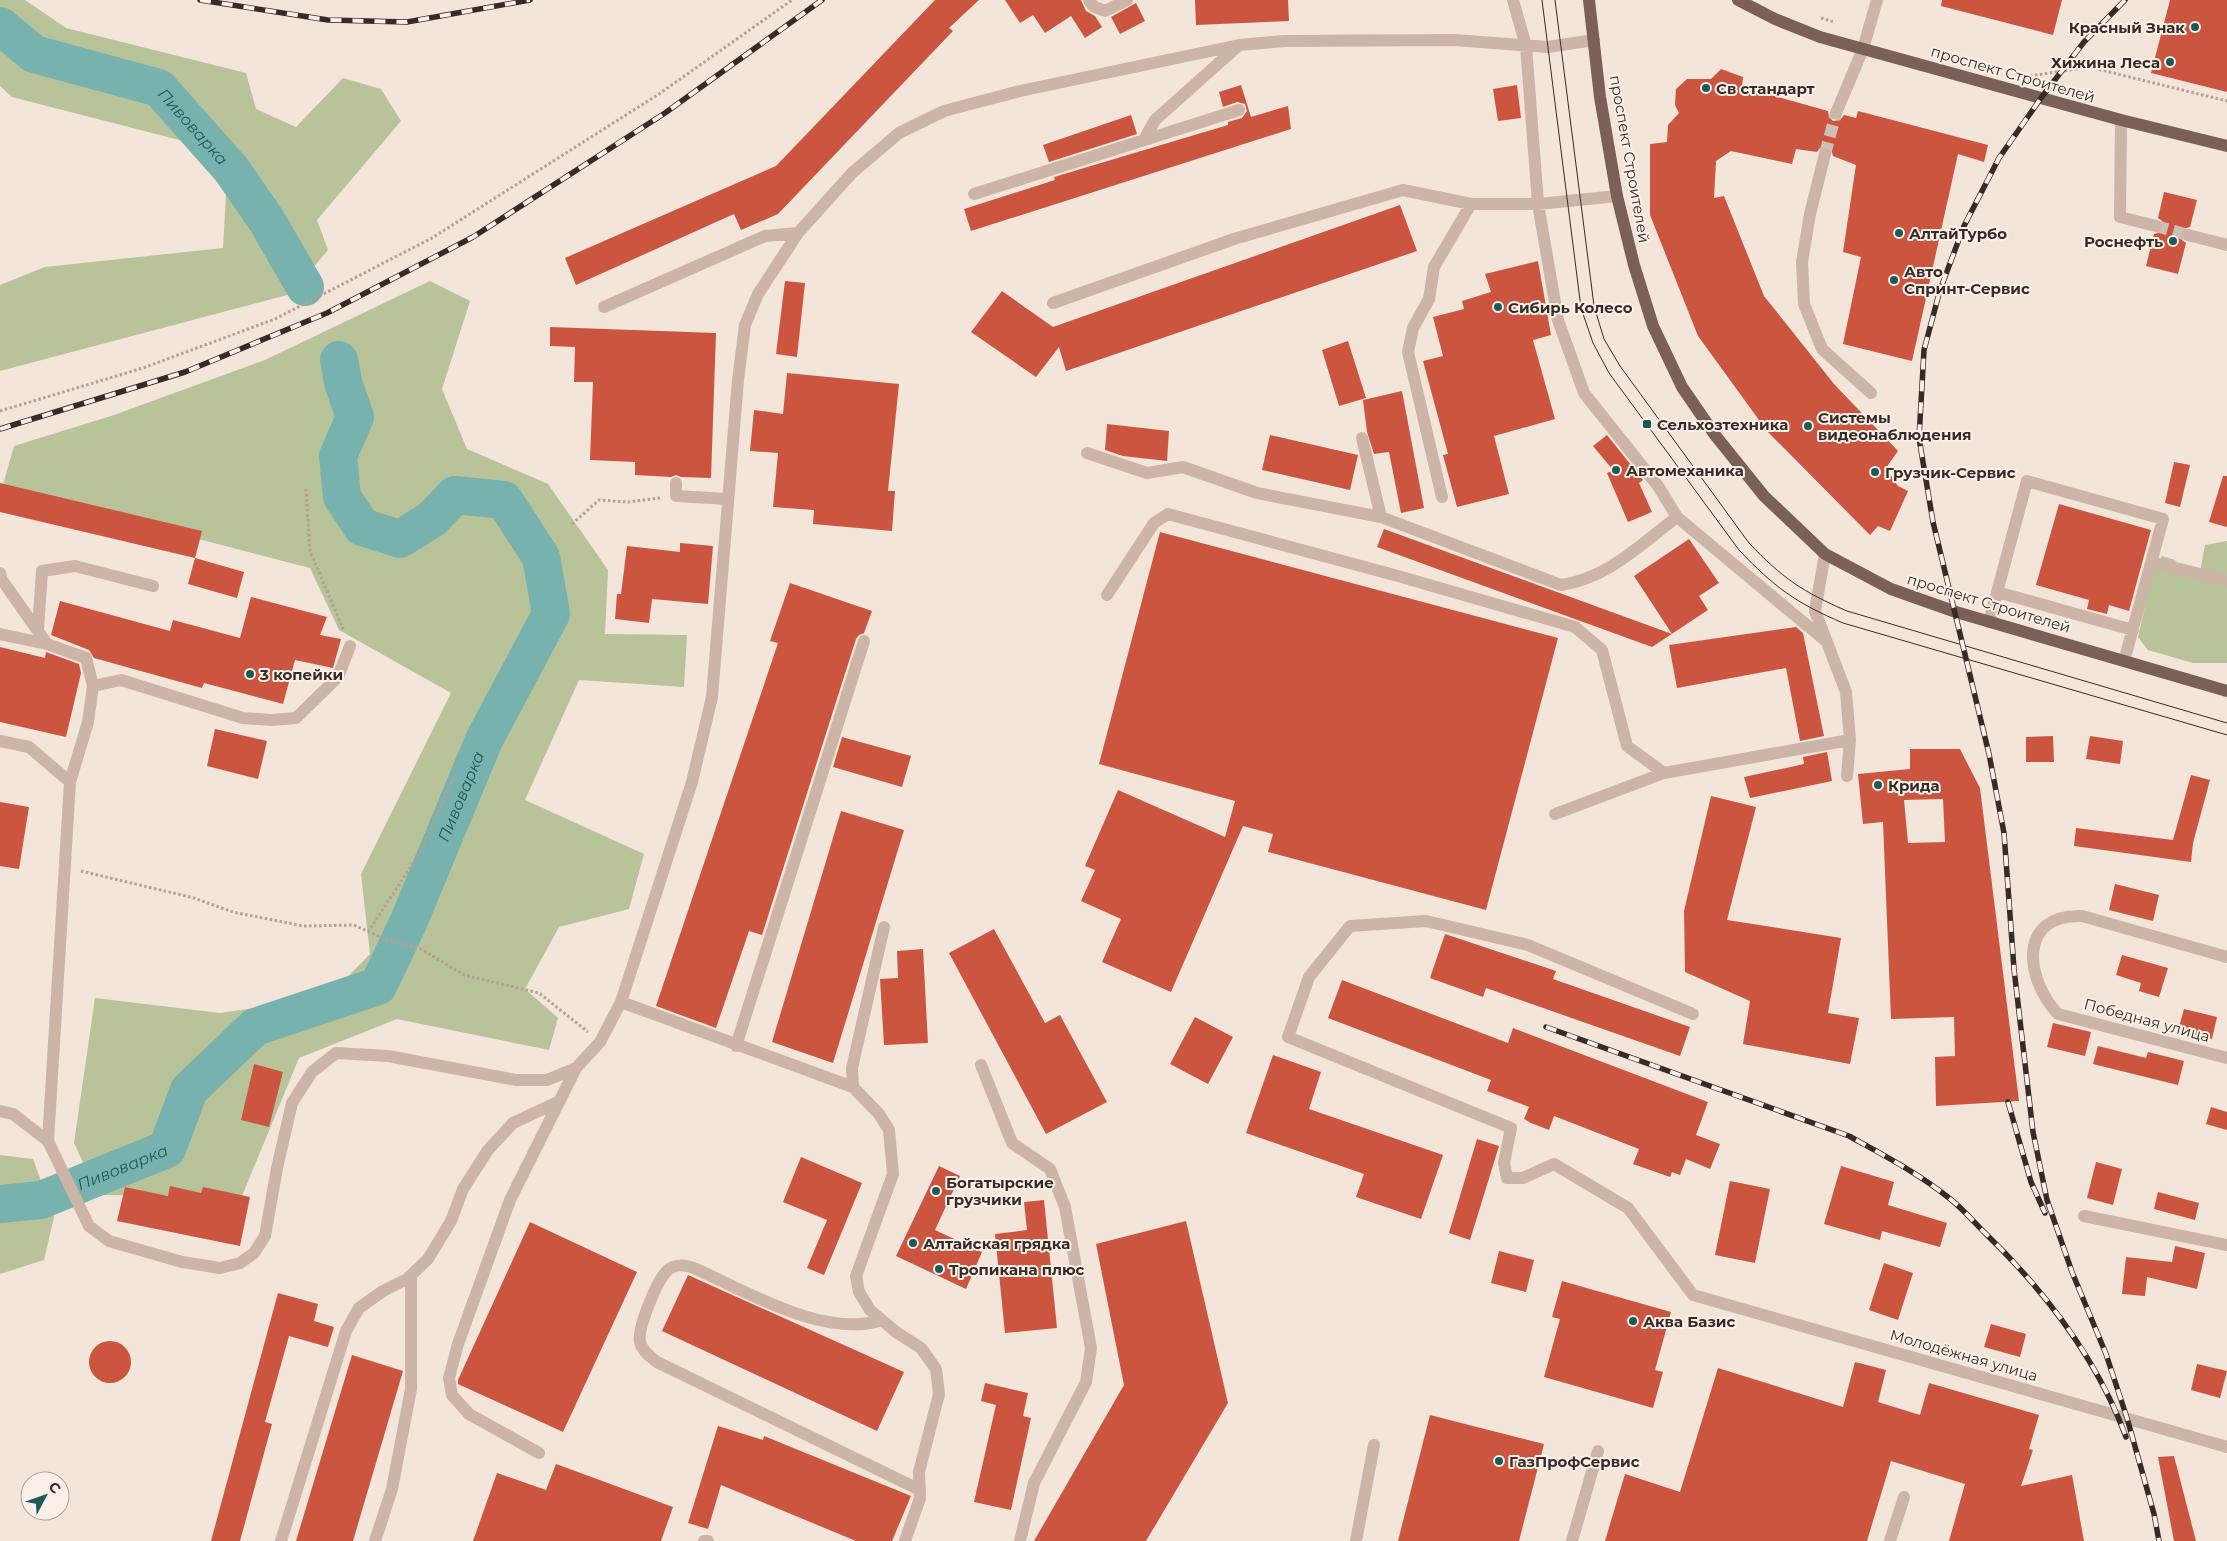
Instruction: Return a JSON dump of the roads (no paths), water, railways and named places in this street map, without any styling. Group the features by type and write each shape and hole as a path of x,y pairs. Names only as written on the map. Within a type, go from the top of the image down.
{"main road":[{"name":"проспект Строителей","path":"1589,0 1600,97 1617,196 1634,266 1653,326 1682,387 1715,434 1764,496 1825,554 1892,589 1919,600 1989,622 2227,691"},
{"name":"проспект Строителей","path":"1738,0 1774,19 1820,37 2121,120 2227,146"}],"street":[{"path":"1089,0 1094,6 1105,11 1127,0"},
{"path":"1512,0 1526,46 1538,204 1558,320 1584,393 1658,486 1677,517 1827,642"},
{"path":"1836,113 1863,49 1877,0"},
{"path":"539,1453 469,1414 452,1394 449,1378 458,1344 510,1200 576,1068 600,1042 621,1002 692,782 712,697 728,499 745,325 758,294 798,233 852,173 899,133 944,111 1020,91 1239,45 1285,41 1454,40 1548,47 1594,40"},
{"path":"1144,140 1156,120 1239,45"},
{"path":"974,194 1239,110"},
{"path":"2121,120 2120,217 2156,226"},
{"path":"1825,154 1810,214 1802,262 1804,304 1822,349 1871,393"},
{"path":"1053,303 1234,239 1403,190 1471,204 1538,204 1617,196"},
{"path":"1442,497 1408,352 1413,328 1429,299 1434,268 1471,204"},
{"path":"604,307 765,236 798,233"},
{"path":"2188,234 2227,245"},
{"path":"1362,438 1381,517"},
{"path":"1087,453 1147,473 1183,467 1257,493 1381,517 1561,586 1581,582 1605,572 1677,517"},
{"path":"1989,622 2027,481 2163,519 2124,661"},
{"path":"676,483 676,496 728,499"},
{"path":"1107,595 1154,523 1168,514 1398,576 1575,627 1602,650 1627,746 1664,773"},
{"path":"1825,554 1815,611 1846,692 1850,740 1848,776"},
{"path":"2152,562 2227,581"},
{"path":"38,629 42,571 75,566 152,586"},
{"path":"0,573 2,580 47,644"},
{"path":"1997,592 2133,630"},
{"path":"0,634 47,644 86,658 93,686 88,722 70,782 48,1141"},
{"path":"736,1046 864,641"},
{"path":"93,686 121,680 243,718 271,720 296,718 338,677 350,646"},
{"path":"1555,814 1664,773 1850,740"},
{"path":"0,741 29,746 70,782"},
{"name":"Победная улица","path":"2227,957 2082,916 2068,916 2053,920 2042,928 2035,939 2032,959 2037,982 2046,1002 2058,1014 2227,1058"},
{"name":"Молодёжная улица","path":"1693,1014 1528,944 1426,921 1350,926 1309,978 1288,1037 1511,1128 1504,1163 1507,1178 1523,1178 1554,1164 1628,1208 1693,1295 2227,1446"},
{"path":"853,1087 852,1068 884,927"},
{"path":"621,1002 736,1046 853,1087 879,1114 889,1130 893,1174 856,1276 859,1292 870,1310 921,1348 936,1369 939,1394 919,1472 920,1498 905,1541"},
{"path":"0,1111 13,1114 48,1141 89,1226 109,1241 182,1262 220,1268 240,1263 254,1253 265,1236 277,1168 292,1103 312,1072 336,1053 388,1056 516,1080 547,1080 576,1068"},
{"path":"981,1065 1012,1143 1050,1169 1065,1207 1091,1348 1086,1382 1034,1483 1020,1541"},
{"path":"281,1541 346,1331 359,1308 411,1275 428,1260 451,1220 463,1188 488,1150 514,1123 560,1101"},
{"path":"2084,1216 2227,1245"},
{"path":"882,1320 867,1325 828,1321 796,1314 696,1268 677,1266 667,1270 643,1316 639,1333 640,1344 657,1362 920,1490"},
{"path":"375,1541 392,1489 411,1389 411,1275"},
{"path":"1356,1541 1374,1445"},
{"path":"1572,1541 1598,1451"},
{"path":"1890,1541 1904,1497"}],"waterway":[{"name":"Пивоварка","path":"0,26 34,54 159,88 231,169 267,221 305,287"},
{"name":"Пивоварка","path":"0,1204 41,1200 167,1149 189,1090 255,1027 378,986 408,923 484,740 551,614 541,557 504,500 455,495 432,519 400,539 362,527 342,497 338,456 355,417 343,382 339,360"}],"tunnel":[{"path":"1825,154 1836,113"},
{"path":"2156,226 2188,235"}],"tram line":[{"path":"1542,0 1581,308 1593,343 1609,373 1739,550 1763,574 1786,593 1843,623 2227,735"},
{"path":"1555,0 1594,306 1604,339 1620,366 1749,543 1772,566 1794,583 1847,611 2227,723"}],"railway":[{"path":"200,0 328,20 407,22 530,0"},
{"path":"0,429 185,372 327,313 473,237 665,113 822,0"},
{"path":"2125,0 2084,42 2041,98 1999,158 1964,226 1940,290 1924,350 1919,438 1933,522 1989,754 2004,833 2014,969 2033,1132 2047,1200 2072,1272 2106,1354 2127,1418 2154,1514 2159,1541"},
{"path":"1546,1027 1849,1136 1925,1180 1958,1206 2006,1254 2048,1302 2067,1327 2100,1380 2126,1437"},
{"path":"2008,1102 2031,1182 2045,1213"}],"place":[{"name":"Красный Знак","path":"2195,27"},
{"name":"Хижина Леса","path":"2170,62"},
{"name":"Св стандарт","path":"1706,88"},
{"name":"АлтайТурбо","path":"1899,233"},
{"name":"Роснефть","path":"2173,241"},
{"name":"Авто Спринт-Сервис","path":"1894,280"},
{"name":"Сибирь Колесо","path":"1498,307"},
{"name":"Сельхозтехника","path":"1647,424"},
{"name":"Системы видеонаблюдения","path":"1808,426"},
{"name":"Автомеханика","path":"1616,470"},
{"name":"Грузчик-Сервис","path":"1875,472"},
{"name":"3 копейки","path":"250,674"},
{"name":"Крида","path":"1878,785"},
{"name":"Богатырские грузчики","path":"936,1191"},
{"name":"Алтайская грядка","path":"913,1243"},
{"name":"Тропикана плюс","path":"939,1269"},
{"name":"Аква Базис","path":"1633,1321"},
{"name":"ГазПрофСервис","path":"1499,1461"}]}
